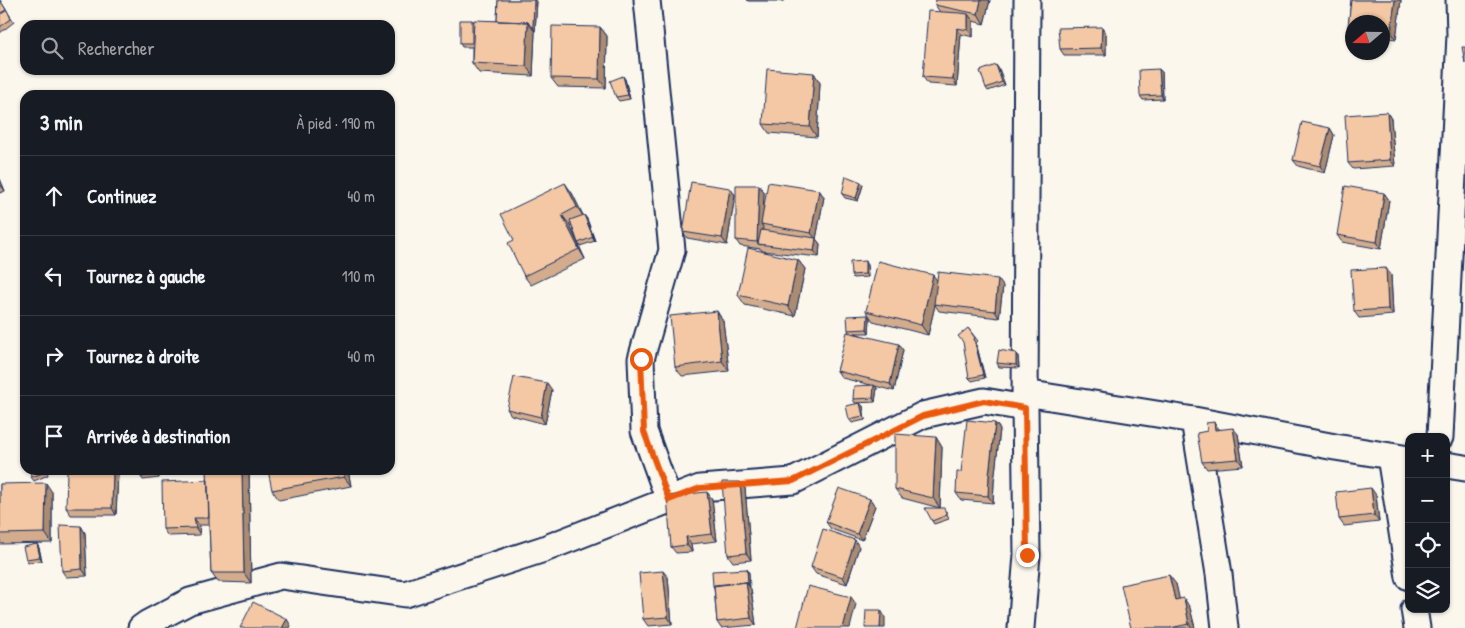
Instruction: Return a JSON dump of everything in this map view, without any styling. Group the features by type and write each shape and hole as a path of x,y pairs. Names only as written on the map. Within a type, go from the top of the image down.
{"street":[{"path":"647,0 672,250 641,359 644,432 669,500"},
{"path":"1021,628 1027,555 1025,401 1027,0"},
{"path":"1440,433 1460,34 1458,0"},
{"path":"141,628 190,601 281,576 405,594 544,549 700,488 793,481 923,416 984,401 1025,401 1194,420 1335,447 1399,457 1408,568"},
{"path":"1194,420 1225,628"},
{"path":"1450,466 1465,468"},
{"path":"1415,613 1417,628"}],"building":[{"path":"0,0 6,10 0,13"},
{"path":"498,0 534,0 533,27 528,22 497,21"},
{"path":"936,0 981,0 978,14 935,5"},
{"path":"1351,0 1395,0 1391,32 1390,15 1349,15"},
{"path":"7,10 11,19 0,27 0,15"},
{"path":"928,11 968,14 968,30 957,28 953,79 923,77"},
{"path":"460,20 472,20 472,43 460,43"},
{"path":"474,20 528,22 526,66 472,63"},
{"path":"552,26 600,27 599,79 551,78"},
{"path":"1102,27 1101,48 1060,49 1058,28"},
{"path":"1462,47 1465,47 1465,63"},
{"path":"996,65 1002,82 986,88 980,71"},
{"path":"767,69 814,73 810,127 763,124"},
{"path":"1159,69 1161,95 1140,96 1139,70"},
{"path":"623,76 628,95 616,97 610,81"},
{"path":"1387,112 1390,160 1348,163 1345,115"},
{"path":"1302,122 1330,128 1320,166 1293,160"},
{"path":"846,176 861,182 856,198 842,194"},
{"path":"691,182 730,188 722,238 683,232"},
{"path":"768,182 819,190 811,233 761,224"},
{"path":"565,183 577,207 562,215 579,249 524,276 508,243 514,240 501,214"},
{"path":"736,185 759,185 757,242 736,240"},
{"path":"1345,186 1384,193 1377,242 1337,235"},
{"path":"584,215 593,237 578,243 570,220"},
{"path":"761,230 816,238 814,251 758,244"},
{"path":"748,248 798,260 788,306 738,295"},
{"path":"865,261 865,274 851,275 850,262"},
{"path":"878,261 933,275 921,325 866,311"},
{"path":"1386,268 1388,309 1354,311 1351,270"},
{"path":"938,272 998,279 995,311 934,304"},
{"path":"717,311 722,361 675,367 670,316"},
{"path":"868,315 867,329 848,330 847,316"},
{"path":"968,328 975,338 983,375 969,378 963,342 958,336"},
{"path":"847,332 899,344 890,384 837,371"},
{"path":"999,350 1016,353 1016,365 997,363"},
{"path":"514,377 547,383 541,417 507,409"},
{"path":"874,385 873,398 853,399 854,386"},
{"path":"860,403 863,416 849,419 846,406"},
{"path":"967,420 995,423 988,496 956,493 957,472 961,472"},
{"path":"1214,422 1215,430 1233,428 1238,459 1202,462 1197,433 1207,431 1206,423"},
{"path":"895,434 936,437 933,498 895,489"},
{"path":"67,475 113,475 112,508 66,508"},
{"path":"141,475 157,475 141,477"},
{"path":"207,475 242,475 244,573 211,573"},
{"path":"269,475 344,475 344,477 272,490"},
{"path":"208,480 209,518 194,518 196,528 163,529 162,482"},
{"path":"722,482 740,482 746,553 728,555"},
{"path":"46,483 45,533 0,534 0,484"},
{"path":"839,488 870,499 857,534 826,522"},
{"path":"1371,488 1374,515 1339,519 1336,492"},
{"path":"707,492 712,534 686,537 687,545 671,547 667,496"},
{"path":"925,508 944,508 947,515 932,521"},
{"path":"60,525 81,526 82,569 62,571"},
{"path":"823,529 855,540 843,577 811,567"},
{"path":"37,544 40,557 26,559 23,547"},
{"path":"747,569 748,584 746,582 713,586 712,571"},
{"path":"663,571 668,617 643,619 639,573"},
{"path":"1169,575 1175,600 1184,598 1189,624 1170,628 1131,628 1121,585"},
{"path":"746,582 751,618 717,622 714,585"},
{"path":"808,586 851,597 843,628 797,628"},
{"path":"253,602 287,619 282,628 240,628"},
{"path":"866,610 881,610 880,628 865,628"}],"route":[{"path":"641,359 644,432 669,500 700,488 793,481 923,416 984,401 1025,408 1027,555"}]}
